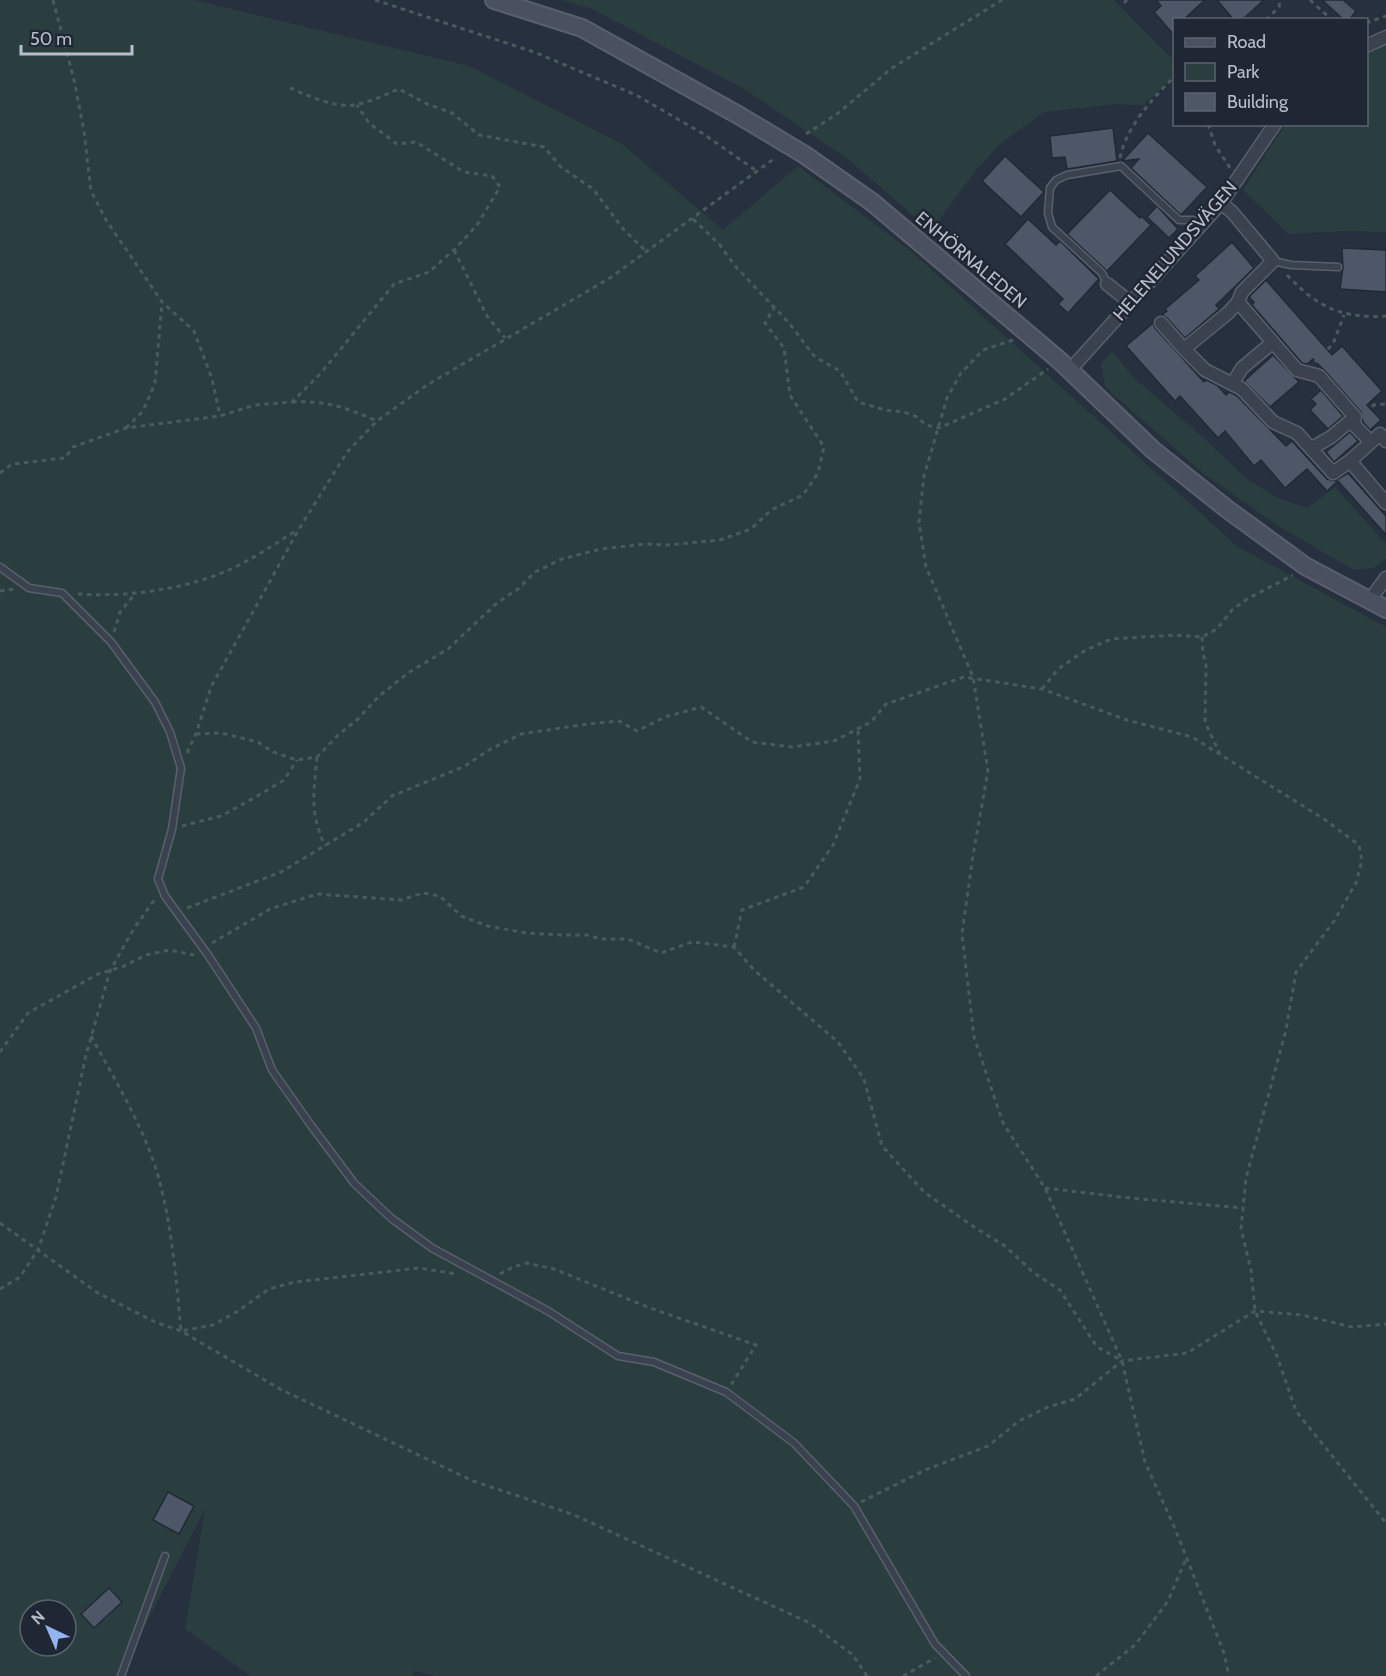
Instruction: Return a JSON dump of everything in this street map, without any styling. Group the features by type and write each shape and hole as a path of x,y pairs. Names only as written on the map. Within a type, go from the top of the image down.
{"street":[{"name":"ENHÖRNALEDEN","path":"494,0 582,28 805,155 872,202 1028,333 1153,450 1227,509 1305,566 1386,609"},
{"path":"1368,45 1386,37"},
{"name":"HELENELUNDSVÄGEN","path":"1064,366 1131,303 1202,225 1240,177 1274,126"},
{"path":"1184,349 1228,313 1238,302 1242,292 1273,261 1232,212 1221,203"},
{"path":"1107,284 1131,303"},
{"path":"1238,302 1297,370 1319,375 1355,417 1354,425 1371,442"},
{"path":"1161,323 1205,370 1242,389 1273,422 1297,434 1333,473 1380,435 1386,441"},
{"path":"1233,383 1242,368 1273,342"},
{"path":"1312,448 1331,437 1355,417"},
{"path":"1350,461 1386,503"},
{"path":"1369,601 1386,578"}],"lane":[{"path":"1107,284 1102,273 1052,227 1048,213 1050,188 1056,180 1067,175 1120,166 1179,220 1193,220 1202,225"},
{"path":"1273,261 1291,265 1338,267"},
{"path":"0,567 29,588 62,593 111,642 155,702 170,732 181,768 172,829 158,879 165,896 256,1028 272,1070 354,1183 391,1218 432,1248 548,1311 618,1356 654,1362 726,1392 794,1443 854,1506 935,1644 966,1676"},
{"path":"121,1676 165,1556"}],"path":[{"path":"53,0 78,100 91,191 106,220 162,302 194,331 212,379 220,416"},
{"path":"375,0 534,51 636,95 702,133 758,172"},
{"path":"806,134 837,114 892,68 1002,0"},
{"path":"1268,18 1279,7 1280,0"},
{"path":"1310,0 1330,18"},
{"path":"1368,21 1386,16"},
{"path":"1120,166 1120,155 1131,131 1156,94 1173,79"},
{"path":"290,88 313,98 357,105 399,89 427,104 452,113 479,135 544,147 561,167 593,189 624,230 647,252"},
{"path":"292,402 321,373 394,284 429,272 454,250 477,225 500,187 492,176 464,172 416,142 397,144 369,123 357,105"},
{"path":"1209,126 1215,145 1231,170 1240,177"},
{"path":"181,768 196,734 211,687 299,529 347,452 377,421 427,385 610,278 775,158"},
{"path":"693,219 789,323 815,357 840,371 858,402 885,410 904,412 917,417 926,425 939,428 1005,399 1064,366"},
{"path":"454,250 487,316 505,338"},
{"path":"1273,261 1298,287 1317,302 1344,315 1386,316"},
{"path":"126,428 143,411 155,382 162,302"},
{"path":"196,734 221,733 258,742 273,752 297,760 316,757 358,719 378,697 408,673 448,649 497,603 518,589 535,572 562,559 602,549 720,540 751,529 771,510 803,495 818,472 824,447 790,395 784,348 765,323 774,308"},
{"path":"1305,372 1333,344 1344,315"},
{"path":"1028,333 983,350 961,373 947,398 924,476 919,522 926,567 973,677 988,771 962,934 974,1037 1003,1122 1045,1188 1122,1361 1145,1462 1224,1653 1229,1676"},
{"path":"0,473 12,464 65,458 73,447 126,428 220,416 255,405 313,401 335,404 377,421"},
{"path":"1355,417 1374,405 1386,404"},
{"path":"62,593 110,596 198,581 228,570 299,529"},
{"path":"1042,688 1058,669 1086,650 1111,639 1175,635 1202,637 1217,628 1232,610 1247,599 1305,566"},
{"path":"111,642 120,612 136,593"},
{"path":"1202,637 1206,663 1205,722 1221,756"},
{"path":"177,912 281,872 364,822 392,796 465,766 489,750 521,734 619,722 637,731 665,717 701,707 752,742 792,747 834,741 871,722 886,704 926,688 964,677 973,677 1042,688 1127,720 1192,737 1324,819 1359,845 1362,860 1356,883 1334,921 1296,972 1286,1030 1246,1179 1241,1229 1251,1270 1254,1311 1276,1356 1296,1411 1386,1523"},
{"path":"734,947 742,910 804,887 833,846 860,779 858,729"},
{"path":"316,757 312,803 316,826 325,846"},
{"path":"172,829 221,816 245,803 284,780 297,760"},
{"path":"0,1289 20,1277 38,1250 56,1197 91,1036 110,971 133,930 155,899 158,879"},
{"path":"198,942 214,943 270,909 316,894 402,900 422,893 440,896 461,916 488,926 525,933 561,936 587,934 601,939 628,939 661,953 692,942 734,947 754,970 838,1042 864,1079 882,1146 924,1192 1005,1246 1034,1273 1060,1290 1097,1347 1122,1361"},
{"path":"0,1052 28,1013 98,974 146,955 169,950 195,955"},
{"path":"91,1036 132,1111 157,1172 172,1236 181,1331"},
{"path":"1045,1188 1243,1208"},
{"path":"0,1223 98,1293 155,1322 181,1331 280,1389 473,1481 572,1514 810,1623 853,1655 867,1676"},
{"path":"490,1279 513,1267 527,1263 554,1269 650,1308 756,1345 726,1392"},
{"path":"181,1331 213,1325 269,1289 295,1282 419,1268 460,1275"},
{"path":"854,1506 885,1488 925,1470 988,1446 1019,1421 1048,1407 1075,1399 1122,1361 1187,1353 1254,1311 1302,1315 1352,1327 1386,1324"},
{"path":"1096,1676 1136,1645 1168,1602 1186,1558"},
{"path":"903,1676 943,1653"}],"green space":[{"path":"0,0 194,0 469,66 622,144 723,230 798,166 913,253 1238,547 1386,627 1386,1676 436,1676 415,1671 411,1676 251,1676 185,1629 205,1509 119,1676 0,1676"},
{"path":"562,0 1114,0 1173,59 1173,78 1143,105 1117,104 1044,112 999,145 973,174 931,231 849,160 746,90 590,8"},
{"path":"1386,45 1386,232 1344,231 1288,234 1243,190 1284,126 1368,126 1368,54"},
{"path":"1112,351 1132,376 1248,480 1280,499 1308,508 1335,487 1386,544 1386,559 1373,568 1354,570 1280,527 1204,474 1105,387 1101,364"}],"building":[{"path":"1156,0 1205,0 1185,18 1173,18 1173,34 1154,12 1161,6"},
{"path":"1217,0 1264,0 1244,18 1232,18"},
{"path":"1322,0 1343,0 1356,11 1351,18 1342,18"},
{"path":"1113,128 1117,161 1067,169 1065,157 1052,158 1050,136"},
{"path":"1148,133 1207,187 1181,215 1131,168 1139,159 1122,161"},
{"path":"1005,156 1044,192 1021,217 982,181"},
{"path":"1110,190 1140,218 1141,216 1151,225 1107,271 1067,234"},
{"path":"1157,206 1178,229 1169,238 1147,217"},
{"path":"1028,219 1056,245 1060,241 1099,279 1068,313 1058,304 1063,299 1005,244"},
{"path":"1232,242 1254,268 1216,305 1219,309 1185,338 1162,315 1167,311 1165,309 1199,280 1195,276"},
{"path":"1342,248 1386,250 1386,292 1340,289 1343,268"},
{"path":"1266,280 1332,355 1342,346 1382,391 1367,405 1381,420 1370,430 1363,422 1361,412 1325,371 1313,359 1307,364 1302,363 1252,305 1254,302 1249,297"},
{"path":"1153,323 1204,382 1206,380 1217,385 1226,395 1230,392 1237,396 1286,446 1292,441 1327,479 1335,481 1348,473 1386,516 1386,535 1338,481 1327,491 1307,469 1285,488 1261,460 1254,466 1225,431 1218,438 1180,396 1175,401 1126,346"},
{"path":"1273,355 1299,382 1270,407 1244,381"},
{"path":"1321,390 1343,416 1328,429 1310,410 1316,404 1311,399"},
{"path":"1350,432 1358,441 1334,462 1326,452"},
{"path":"168,1492 194,1506 179,1534 153,1520"},
{"path":"109,1588 122,1602 94,1628 81,1614"}]}
